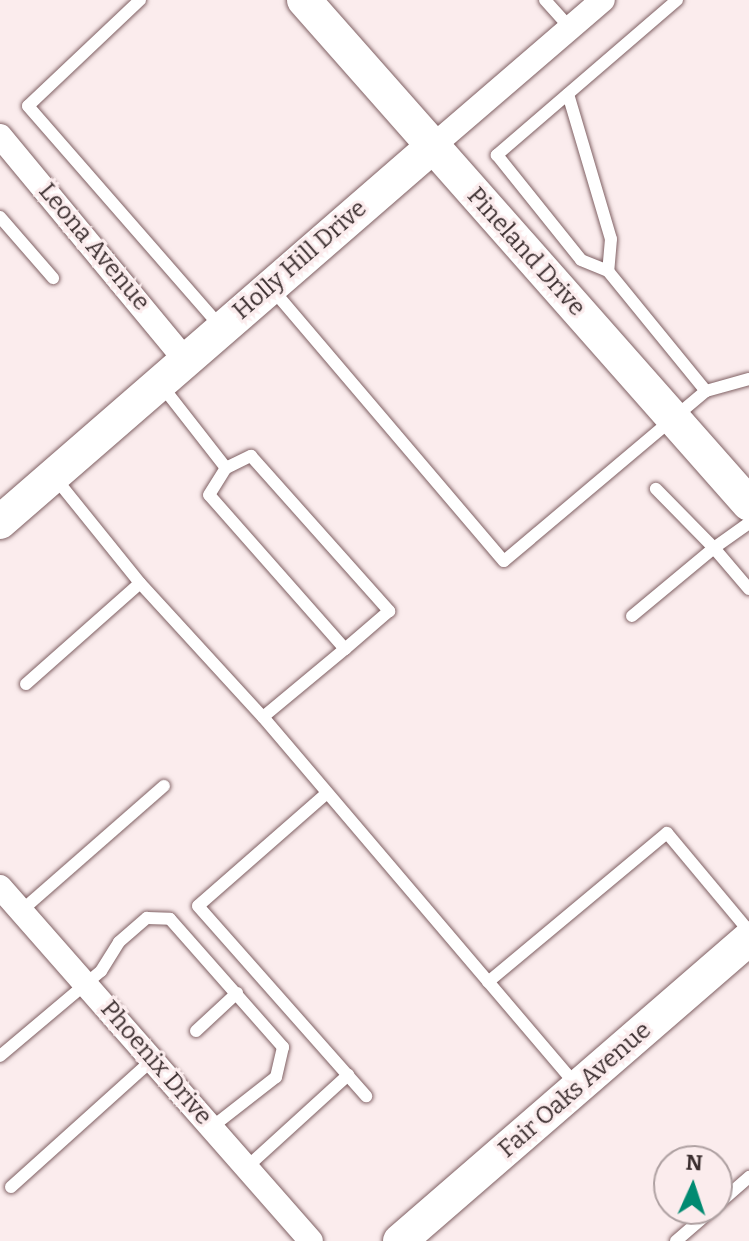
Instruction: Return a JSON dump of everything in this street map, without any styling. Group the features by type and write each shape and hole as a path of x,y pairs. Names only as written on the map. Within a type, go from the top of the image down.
{"street":[{"name":"Pineland Drive","path":"304,0 749,504"},
{"name":"Holly Hill Drive","path":"0,522 221,327 603,0"},
{"name":"Leona Avenue","path":"0,138 185,360"},
{"name":"Phoenix Drive","path":"0,887 311,1241"},
{"name":"Fair Oaks Avenue","path":"406,1239 749,939"}],"lane":[{"path":"140,0 28,106 221,327"},
{"path":"545,0 570,28"},
{"path":"677,0 497,155 581,260 608,271 706,391"},
{"path":"568,94 611,239 608,271"},
{"path":"0,217 53,278"},
{"path":"270,287 504,561 706,391 749,379"},
{"path":"160,384 226,468"},
{"path":"263,717 345,649 389,611 251,456 226,468 209,495 345,649"},
{"path":"54,477 140,583 263,717 578,1087"},
{"path":"656,489 749,589"},
{"path":"632,616 749,523"},
{"path":"26,684 140,583"},
{"path":"21,911 164,786"},
{"path":"327,793 198,906 366,1096"},
{"path":"488,982 667,833 749,931"},
{"path":"0,1056 86,984 147,918 170,919 283,1047 284,1060 276,1077 212,1127"},
{"path":"196,1031 237,993"},
{"path":"11,1187 153,1059"},
{"path":"247,1167 348,1075"},
{"path":"733,1191 749,1177"},
{"path":"676,1241 694,1225"}]}
